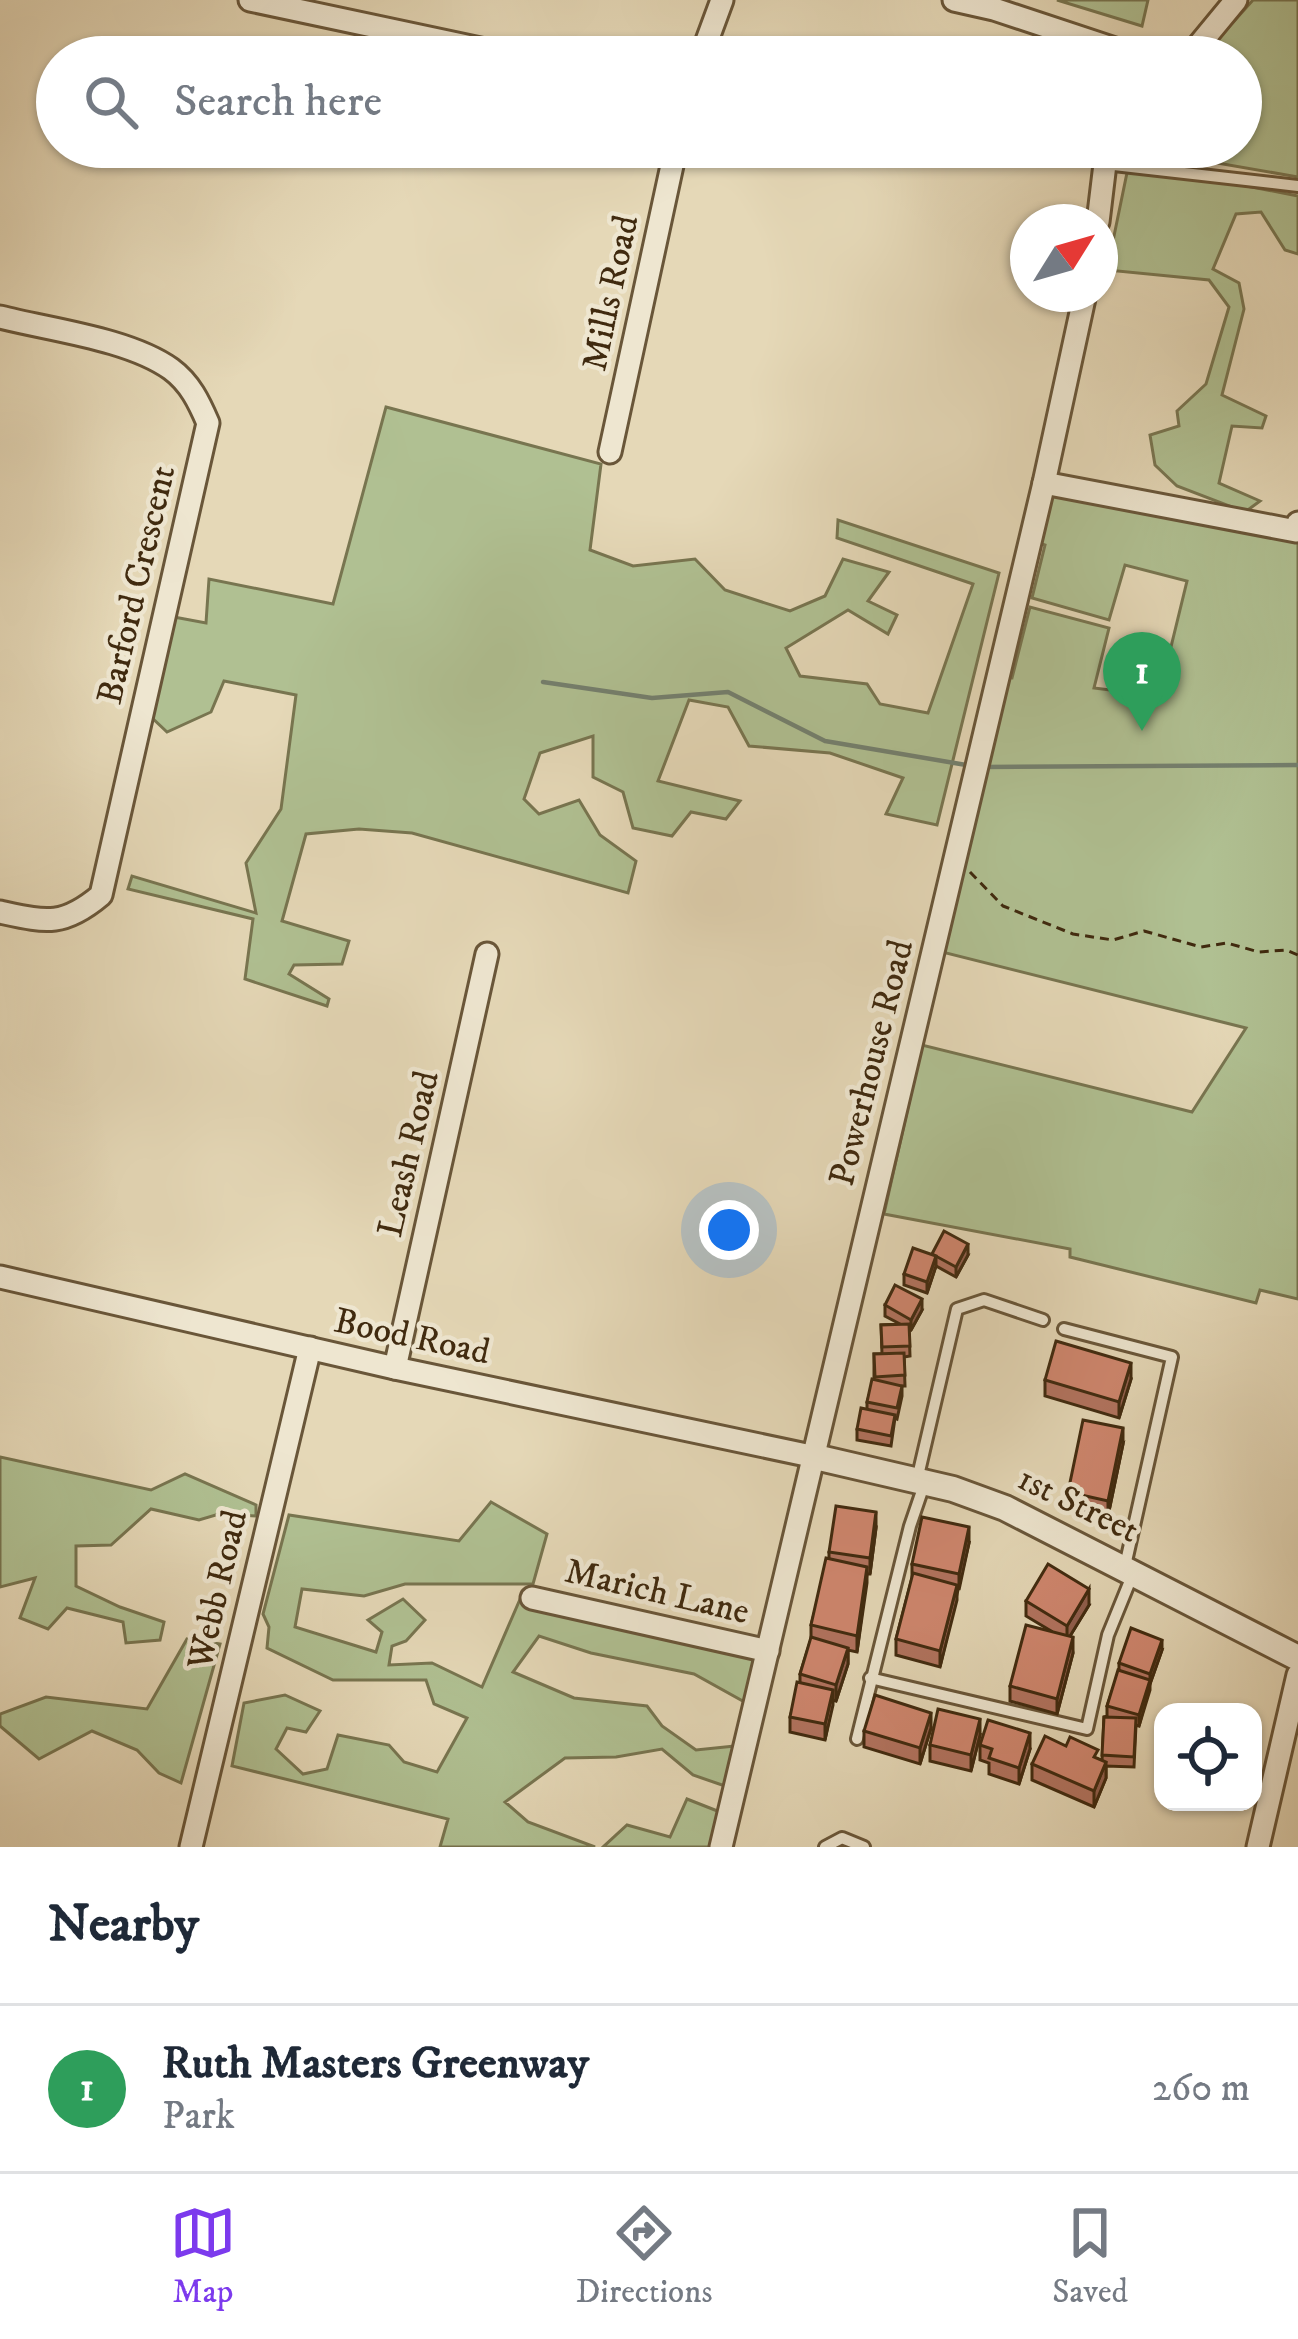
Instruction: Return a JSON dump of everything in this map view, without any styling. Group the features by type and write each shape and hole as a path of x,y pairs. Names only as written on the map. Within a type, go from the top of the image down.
{"street":[{"path":"250,0 419,36"},
{"path":"709,36 722,0"},
{"path":"954,0 1076,36"},
{"path":"1206,36 1236,0"},
{"name":"Mills Road","path":"610,452 671,168"},
{"path":"1101,204 1108,168"},
{"name":"Powerhouse Road","path":"722,1847 1044,483 1080,312"},
{"name":"Barford Crescent","path":"0,317 140,352 172,370 195,392 208,423 101,895 77,915 45,922 0,912"},
{"path":"1044,483 1296,531 1298,523"},
{"name":"Leash Road","path":"394,1367 487,954"},
{"name":"Bood Road","path":"0,1277 811,1456"},
{"name":"Webb Road","path":"191,1847 310,1348"},
{"name":"1st Street","path":"811,1456 921,1481 1005,1508 1298,1658"},
{"name":"Marich Lane","path":"532,1598 768,1651"},
{"path":"1258,1847 1298,1675"}],"lane":[{"path":"1188,168 1298,185"},
{"path":"857,1739 921,1481 957,1310 984,1300 1043,1320"},
{"path":"870,1678 1087,1729 1108,1635 1129,1570 1172,1357 1064,1329"},
{"path":"825,1847 842,1838 864,1847"}],"path":[{"path":"954,861 1003,906 1073,934 1112,940 1144,931 1201,947 1227,943 1298,955"}],"green space":[{"path":"1057,0 1148,0 1142,26"},
{"path":"1253,0 1298,0 1298,177 1246,168 1262,168 1262,36 1221,36"},
{"path":"1128,168 1155,168 1298,196 1298,254 1285,250 1261,212 1236,214 1213,269 1239,283 1244,309 1222,395 1266,416 1262,428 1232,426 1219,483 1260,501 1245,512 1177,486 1155,465 1150,435 1179,426 1177,411 1206,384 1229,307 1209,280 1118,271 1118,216"},
{"path":"386,407 601,464 590,550 633,566 695,559 725,590 790,611 825,596 843,559 889,572 868,601 897,615 888,634 848,610 786,648 800,676 867,684 880,704 928,713 973,584 837,538 838,520 999,573 937,825 886,814 903,778 830,753 749,746 728,707 689,700 658,781 740,801 726,819 691,812 672,836 633,828 623,792 593,777 593,736 540,753 524,799 539,814 579,800 600,835 636,861 628,893 412,833 359,829 306,834 282,921 349,941 342,964 294,965 289,974 329,999 327,1006 245,979 253,919 128,889 132,876 256,913 246,863 281,809 296,695 224,681 211,712 167,732 148,714 174,617 206,623 209,579 333,604"},
{"path":"1044,483 1298,531 1298,1299 1260,1290 1256,1303 1070,1257 1070,1249 884,1214 922,1045 1192,1112 1246,1028 934,950 998,677 1012,678 1030,607 1109,628 1094,688 1159,696 1187,581 1125,565 1109,620 1032,598 1045,545 1030,540"},
{"path":"0,1457 151,1490 185,1474 256,1505 256,1516 219,1514 199,1520 151,1509 111,1545 76,1546 76,1586 164,1622 160,1640 126,1643 123,1622 67,1608 48,1629 20,1618 35,1578 0,1587"},
{"path":"491,1502 547,1534 533,1584 405,1584 364,1596 302,1589 295,1627 376,1652 382,1632 368,1620 403,1599 425,1620 406,1641 392,1646 389,1665 432,1663 482,1687 521,1597 753,1655 750,1705 694,1674 591,1653 539,1636 513,1672 574,1698 647,1706 662,1726 696,1750 735,1746 725,1786 693,1775 662,1749 616,1757 565,1758 505,1802 528,1822 595,1847 440,1847 448,1819 232,1766 244,1703 285,1695 320,1711 306,1732 287,1728 276,1749 303,1774 327,1769 338,1735 389,1745 404,1762 437,1772 467,1718 434,1704 426,1680 333,1680 267,1648 269,1627 263,1614 289,1515 459,1541"},
{"path":"187,1639 220,1644 181,1783 159,1773 137,1750 92,1731 39,1759 0,1726 0,1714 46,1697 147,1709"},
{"path":"687,1799 720,1812 711,1847 603,1847 627,1825 670,1837"}],"building":[{"path":"944,1231 968,1244 956,1267 932,1254"},
{"path":"913,1248 936,1256 927,1282 904,1274"},
{"path":"895,1285 922,1299 911,1320 885,1305"},
{"path":"909,1324 910,1346 882,1347 881,1325"},
{"path":"1056,1341 1131,1363 1119,1402 1045,1380"},
{"path":"904,1353 905,1375 875,1377 874,1354"},
{"path":"872,1379 902,1386 897,1408 867,1402"},
{"path":"861,1408 895,1415 891,1436 857,1429"},
{"path":"1083,1420 1123,1428 1108,1501 1068,1492"},
{"path":"836,1506 876,1512 870,1558 829,1552"},
{"path":"922,1517 969,1527 959,1574 912,1564"},
{"path":"826,1558 867,1567 857,1636 811,1625"},
{"path":"1048,1564 1089,1589 1067,1626 1026,1601"},
{"path":"913,1573 957,1585 940,1651 896,1639"},
{"path":"1026,1625 1073,1637 1057,1699 1010,1686"},
{"path":"1131,1628 1162,1640 1150,1674 1119,1663"},
{"path":"811,1637 848,1648 836,1685 800,1674"},
{"path":"1118,1670 1150,1680 1139,1715 1107,1706"},
{"path":"797,1682 833,1690 825,1724 790,1717"},
{"path":"875,1695 931,1713 920,1748 864,1731"},
{"path":"938,1709 980,1719 971,1755 930,1745"},
{"path":"1104,1717 1136,1718 1134,1757 1102,1755"},
{"path":"988,1720 1030,1733 1019,1768 989,1758 992,1749 980,1745"},
{"path":"1045,1736 1066,1746 1070,1737 1098,1750 1094,1757 1106,1762 1094,1791 1032,1764"}],"waterway":[{"path":"543,682 652,698 728,692 825,741 972,766"},
{"path":"984,767 1298,765"}],"place":[{"name":"Ruth Masters Greenway","path":"1142,731"}]}
